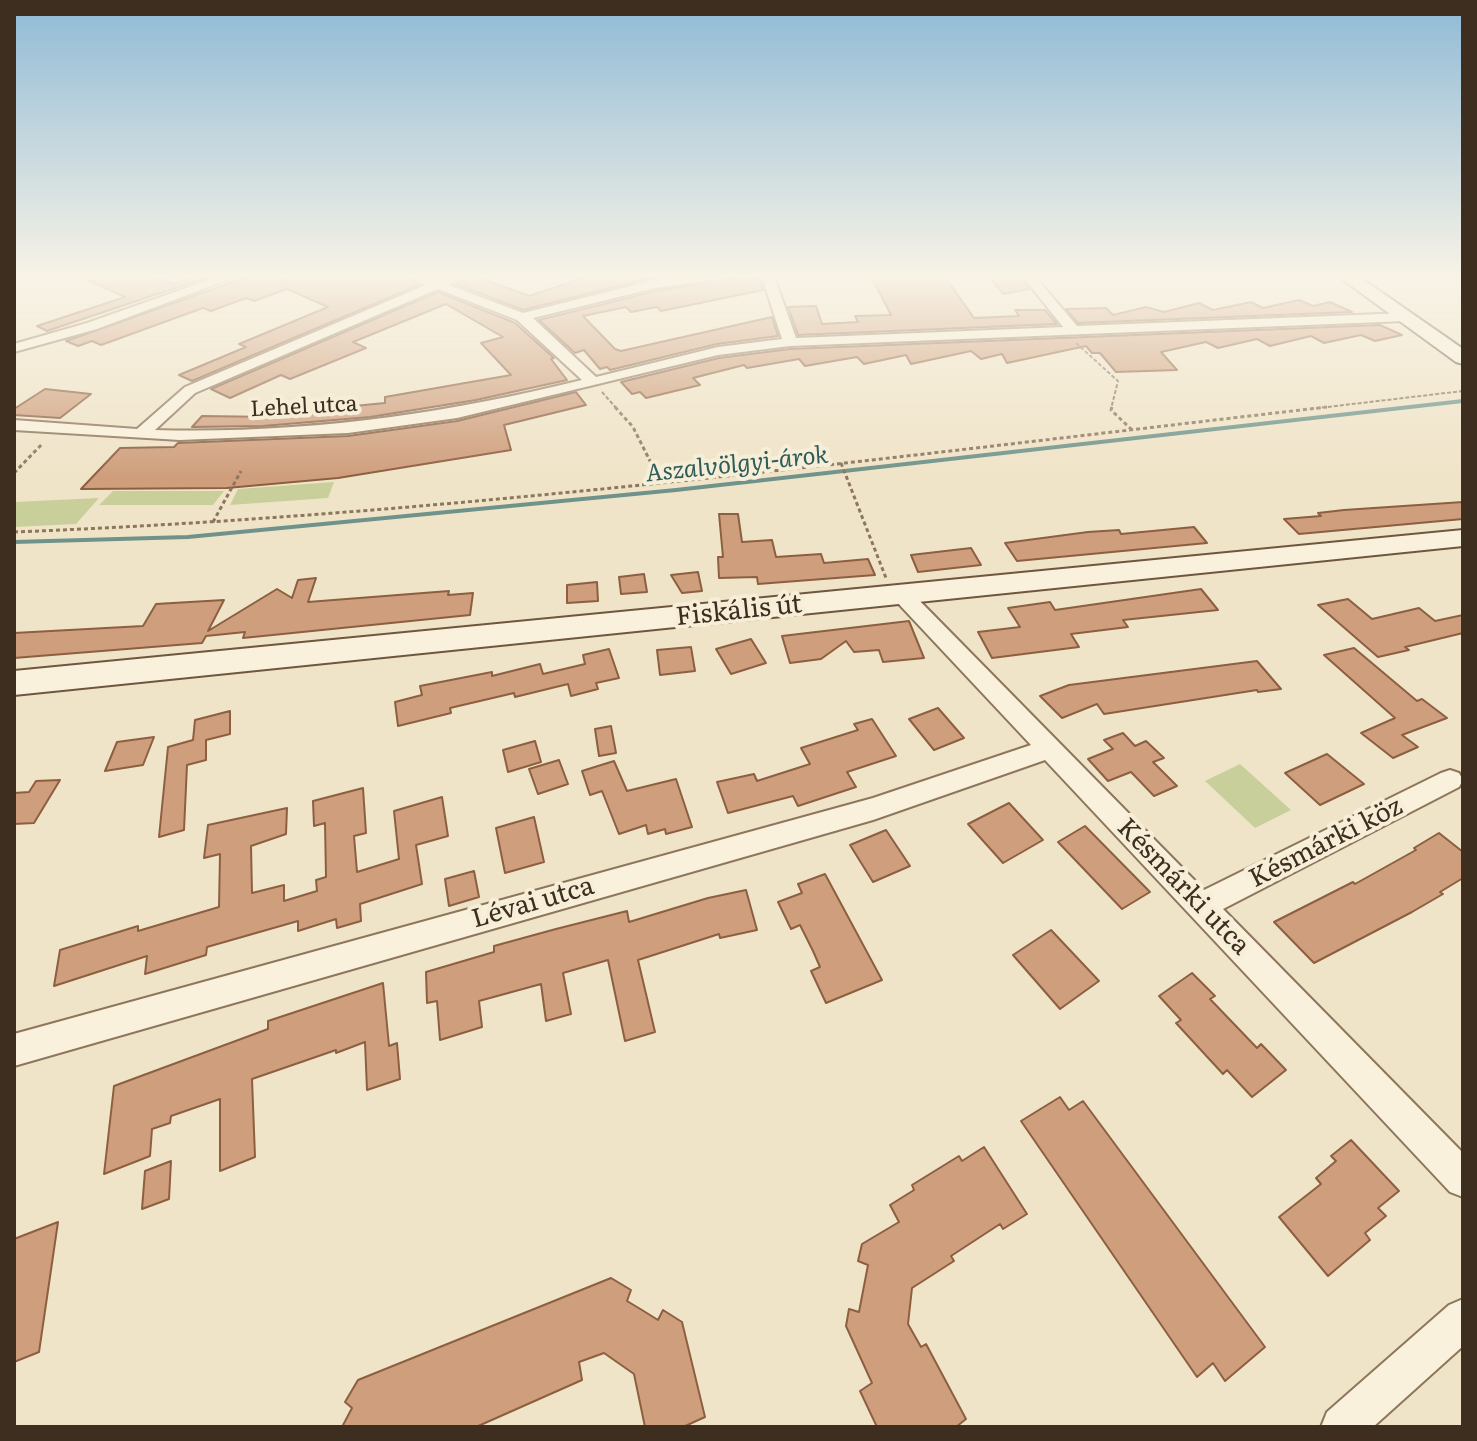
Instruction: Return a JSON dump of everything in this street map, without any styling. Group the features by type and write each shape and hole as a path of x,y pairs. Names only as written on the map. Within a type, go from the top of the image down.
{"street":[{"path":"14,348 38,341"},
{"path":"142,433 190,390 305,341"},
{"path":"551,341 591,380"},
{"name":"Lehel utca","path":"14,425 142,433 310,431 363,427 454,414 718,351 808,341"},
{"path":"1439,341 1463,358"},
{"name":"Fiskális út","path":"14,683 1463,538"},
{"name":"Késmárki utca","path":"897,595 1050,749 1463,1179"},
{"name":"Lévai utca","path":"14,1050 873,809 1050,749"},
{"name":"Késmárki köz","path":"1201,906 1450,780"},
{"path":"1342,1427 1463,1319"}],"path":[{"path":"1076,341 1078,347 1118,381 1111,410 1131,429"},
{"path":"591,380 633,427 661,483"},
{"path":"14,532 213,522 661,483 1463,391"},
{"path":"14,473 56,430"},
{"path":"842,464 897,595"},
{"path":"213,522 241,471"}],"green space":[{"path":"334,482 328,498 230,505 238,489"},
{"path":"113,491 224,491 213,505 99,505"},
{"path":"99,498 76,524 14,527 14,502"},
{"path":"1240,764 1291,810 1255,828 1205,781"}],"building":[{"path":"67,341 91,341 78,346"},
{"path":"286,341 192,381 179,375 246,347 239,344"},
{"path":"323,341 355,341 366,348 290,379 281,375 230,398 211,389"},
{"path":"535,341 554,358 551,359 567,380 476,400 370,417 263,426 192,427 202,416 273,417 264,413 358,408 354,406 385,403 385,397 511,375 481,343"},
{"path":"562,341 607,341 621,351 664,341 738,341 610,370 607,367 600,369 584,350 575,353"},
{"path":"981,341 1247,341 1218,348 1206,342 1161,352 1177,370 1116,372 1100,353 1092,353 1086,346 1007,363 1002,354 981,359 971,351 911,364 906,355 864,364 857,357 805,366 799,359 747,368 744,365 693,378 700,385 646,398 640,392 632,394 621,382 719,358 790,349"},
{"path":"1261,341 1289,341 1270,346"},
{"path":"45,389 91,394 60,418 14,415 14,409"},
{"path":"576,392 586,405 504,425 511,450 338,478 227,488 81,489 120,448 348,436 457,421"},
{"path":"1463,502 1463,519 1299,534 1284,519 1321,516 1318,513 1344,510"},
{"path":"719,514 738,514 742,542 772,540 776,557 821,554 824,563 868,559 875,575 758,584 757,577 719,578 718,557 723,557"},
{"path":"1194,527 1207,543 1017,561 1005,543 1088,532 1119,530 1121,534"},
{"path":"971,548 981,565 918,572 911,555"},
{"path":"698,572 702,591 682,593 671,575"},
{"path":"644,574 647,592 621,594 619,577"},
{"path":"316,578 308,602 449,591 448,595 473,593 470,615 243,638 245,632 206,636 202,643 14,658 14,633 143,626 156,604 224,600 208,631 277,589 292,598 298,580"},
{"path":"597,582 598,601 567,603 567,585"},
{"path":"1201,589 1218,610 1123,620 1128,627 1071,634 1079,647 992,658 978,632 1020,627 1008,608 1050,602 1055,610"},
{"path":"1348,599 1372,619 1419,608 1435,621 1463,615 1463,633 1378,657 1318,605"},
{"path":"909,621 924,658 883,662 879,650 854,652 846,641 821,659 790,663 782,636"},
{"path":"751,639 766,663 731,674 716,649"},
{"path":"691,647 695,671 660,675 657,650"},
{"path":"1354,648 1417,701 1422,699 1447,718 1402,735 1418,747 1393,758 1361,733 1395,718 1324,655"},
{"path":"609,649 619,678 596,683 598,689 571,696 568,684 515,697 514,693 450,708 451,713 398,726 395,702 422,695 420,686 492,672 492,676 540,664 543,674 585,664 583,655"},
{"path":"1257,661 1281,689 1104,714 1097,704 1062,718 1040,696 1069,685"},
{"path":"938,708 964,738 934,750 909,719"},
{"path":"230,711 230,734 206,740 206,760 187,765 184,830 159,837 168,747 193,740 195,720"},
{"path":"872,719 896,756 847,772 856,787 798,806 793,796 728,813 717,782 754,774 757,781 810,764 801,748 858,730 854,724"},
{"path":"611,726 616,753 599,756 595,729"},
{"path":"1123,733 1135,746 1146,741 1164,758 1153,762 1177,786 1154,796 1131,772 1108,781 1088,759 1113,749 1104,740"},
{"path":"154,737 143,765 105,771 117,742"},
{"path":"535,741 541,762 508,772 503,750"},
{"path":"1327,754 1364,784 1320,805 1285,773"},
{"path":"559,760 568,784 538,794 529,769"},
{"path":"614,761 627,791 676,779 692,827 666,834 665,829 648,834 646,825 619,834 602,791 590,795 582,771"},
{"path":"60,780 34,823 14,824 14,793 29,792 36,781"},
{"path":"363,788 366,833 354,836 357,872 399,859 394,811 442,797 448,836 416,845 422,884 360,904 361,921 337,928 336,919 298,931 298,921 207,947 206,955 145,974 147,956 54,986 60,950 138,926 138,931 219,907 220,854 204,858 208,825 287,808 286,834 251,846 252,893 284,885 284,901 317,891 316,880 326,877 325,823 314,826 313,801"},
{"path":"1009,803 1043,840 1003,863 968,824"},
{"path":"534,817 544,862 505,873 496,828"},
{"path":"1085,826 1150,892 1122,909 1058,842"},
{"path":"886,830 910,866 873,882 850,845"},
{"path":"1439,833 1463,852 1463,878 1412,912 1314,963 1274,922 1353,882 1355,884 1416,850 1414,848"},
{"path":"474,871 479,897 449,906 445,879"},
{"path":"825,874 882,980 826,1003 811,971 820,967 813,951 800,925 791,929 778,902 802,893 798,884"},
{"path":"746,890 757,930 720,938 719,934 638,960 655,1032 625,1041 608,960 563,973 571,1014 546,1021 541,984 479,1001 482,1027 440,1040 437,1001 427,1003 426,972 494,952 494,946 556,929 627,911 629,922"},
{"path":"1051,930 1099,981 1060,1009 1013,955"},
{"path":"1192,973 1215,996 1210,999 1257,1048 1261,1044 1286,1070 1252,1097 1227,1070 1223,1074 1176,1023 1181,1020 1159,996"},
{"path":"383,983 389,1046 397,1043 400,1079 367,1090 365,1042 336,1053 336,1050 252,1079 255,1157 220,1171 220,1099 171,1116 170,1123 152,1129 150,1156 104,1174 114,1086 268,1029 268,1021"},
{"path":"1060,1097 1069,1110 1083,1101 1265,1347 1225,1381 1213,1363 1197,1377 1021,1121"},
{"path":"1351,1140 1399,1191 1378,1208 1386,1216 1365,1233 1370,1240 1328,1276 1279,1217 1321,1184 1316,1178 1336,1161 1331,1156"},
{"path":"984,1147 1027,1214 1003,1229 1000,1224 951,1256 954,1261 912,1288 908,1324 921,1347 926,1344 966,1419 956,1427 877,1427 860,1391 872,1383 846,1326 849,1309 859,1312 868,1265 858,1261 862,1244 899,1222 890,1205 914,1190 912,1185 959,1156 962,1161"},
{"path":"171,1161 169,1199 142,1209 145,1171"},
{"path":"58,1222 39,1352 14,1362 14,1239"},
{"path":"611,1278 631,1290 627,1301 658,1320 663,1310 682,1322 705,1417 683,1427 645,1427 634,1374 604,1353 579,1362 582,1380 476,1427 342,1427 352,1408 345,1402 358,1380"}],"waterway":[{"name":"Aszalvölgyi-árok","path":"14,542 188,537 676,490 1463,401"}]}
